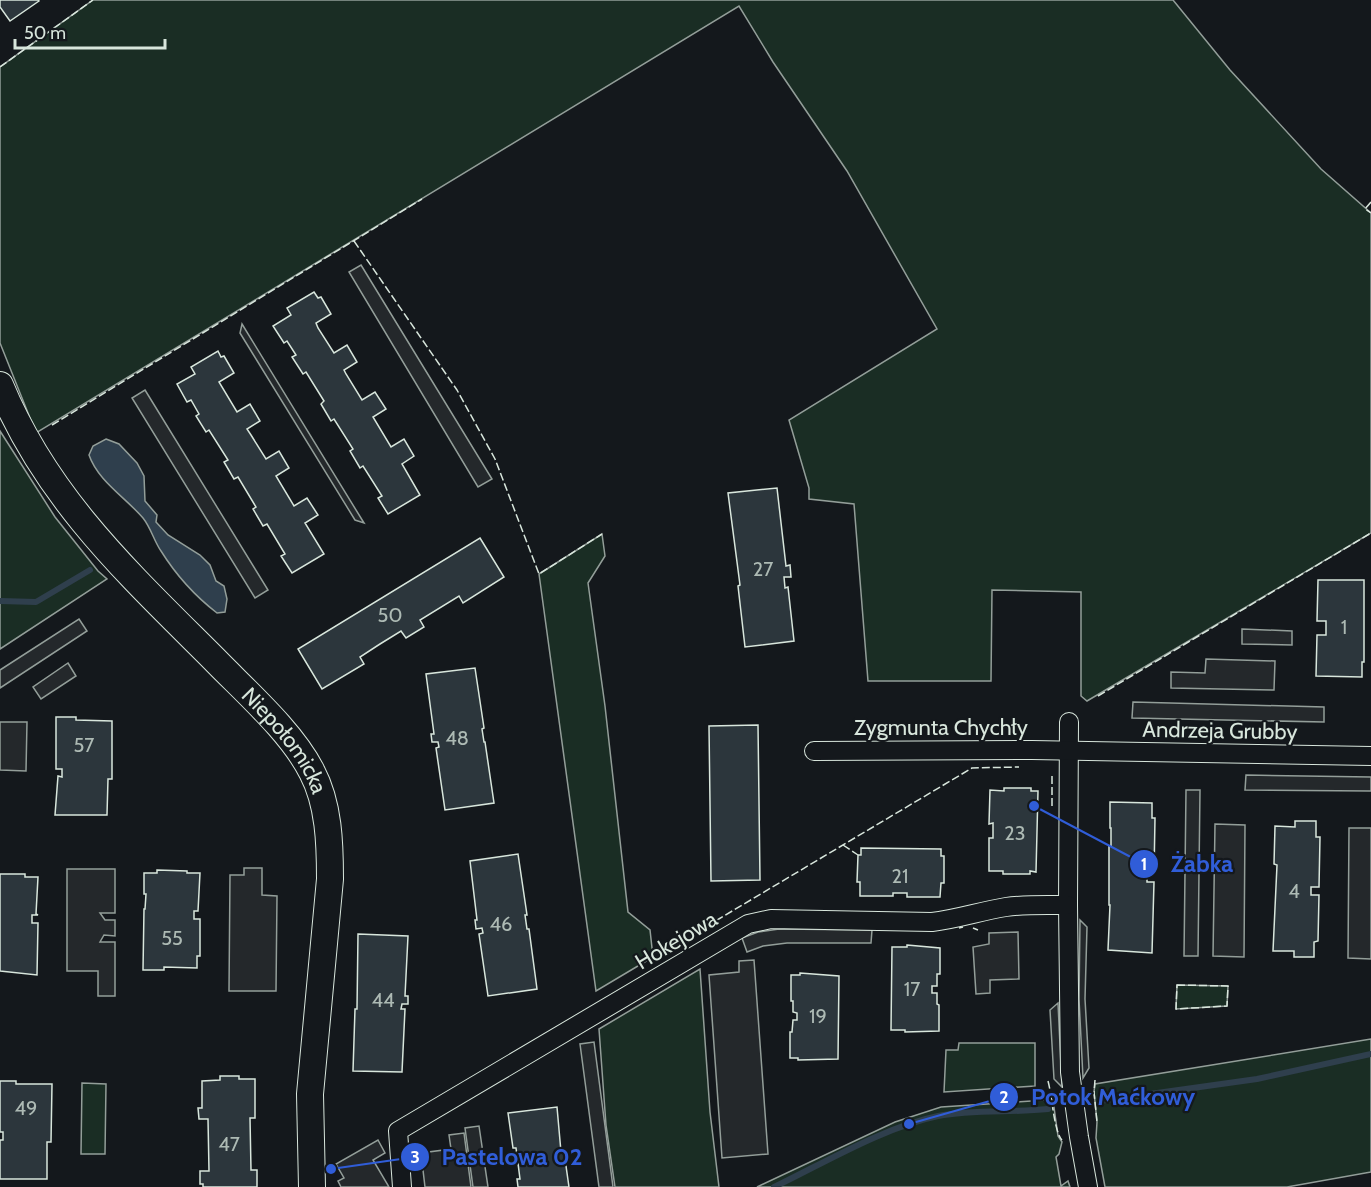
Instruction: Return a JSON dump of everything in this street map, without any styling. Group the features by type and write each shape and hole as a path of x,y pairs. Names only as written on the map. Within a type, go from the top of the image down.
{"main road":[{"name":"Niepołomicka","path":"0,385 28,446 53,484 93,536 257,703 296,747 313,772 322,798 330,860 310,1094 312,1187"}],"street":[{"path":"1069,722 1070,1072 1088,1187"},
{"name":"Zygmunta Chychły","path":"814,751 1069,751"},
{"name":"Andrzeja Grubby","path":"1069,751 1371,756"},
{"name":"Hokejowa","path":"402,1187 398,1131 748,924 771,920 932,922 1030,904 1068,905"}],"green space":[{"path":"93,0 1173,0 1230,70 1321,169 1371,213 1371,533 1087,701 1081,696 1081,592 992,590 991,681 868,681 854,504 809,499 809,488 789,420 937,329 847,171 773,62 739,6 36,433 0,343 0,67"},
{"path":"0,431 55,517 107,579 0,649"},
{"path":"602,534 605,556 588,583 605,706 628,912 650,930 653,957 596,991 539,574"},
{"path":"700,969 710,1112 719,1187 615,1187 606,1125 599,1029"},
{"path":"1177,985 1228,986 1227,1006 1176,1009"},
{"path":"1371,1039 1371,1172 1287,1187 1105,1187 1096,1138 1095,1084"},
{"path":"959,1043 1035,1043 1035,1086 944,1092 946,1050 958,1050"},
{"path":"82,1083 106,1084 105,1154 81,1154"},
{"path":"1053,1100 1058,1136 1062,1142 1056,1157 1061,1186 1068,1181 1070,1187 757,1187 895,1122 941,1107"}],"shaded area":[{"path":"361,265 492,479 478,487 349,272"},
{"path":"242,324 364,523 355,520 240,333"},
{"path":"145,390 268,590 255,598 132,398"},
{"path":"79,619 87,631 0,688 0,670"},
{"path":"1242,629 1292,631 1292,645 1242,644"},
{"path":"1206,659 1275,661 1274,690 1171,688 1171,672 1205,673"},
{"path":"68,663 76,676 41,699 33,687"},
{"path":"1133,702 1324,707 1324,722 1132,718"},
{"path":"0,722 27,722 26,771 0,770"},
{"path":"1246,775 1371,777 1371,791 1245,790"},
{"path":"1186,790 1200,790 1198,956 1184,956"},
{"path":"1215,824 1245,825 1244,957 1213,956"},
{"path":"1349,828 1371,828 1371,959 1348,958"},
{"path":"244,868 262,868 262,895 277,896 276,991 229,991 230,875 244,875"},
{"path":"67,869 115,869 115,913 100,913 105,920 115,920 115,936 104,935 100,942 115,942 115,996 98,996 98,971 67,971"},
{"path":"1080,920 1087,927 1085,999 1089,1068 1083,1078 1079,999"},
{"path":"779,929 872,930 871,943 787,943 763,946 747,952 742,938 758,932"},
{"path":"1018,932 1019,979 990,980 990,993 976,994 973,947 989,944 989,933"},
{"path":"754,960 768,1154 722,1158 709,975 739,972 739,961"},
{"path":"1058,1003 1062,1087 1054,1079 1050,1010"},
{"path":"594,1042 613,1187 599,1187 580,1044"},
{"path":"479,1126 488,1187 473,1187 465,1128"},
{"path":"464,1133 471,1187 425,1187 421,1153 451,1149 449,1135"},
{"path":"378,1140 385,1153 373,1160 389,1187 341,1187 338,1181 344,1178 336,1164"}],"water":[{"path":"106,439 119,444 137,463 144,476 145,501 157,515 156,522 168,535 200,555 210,565 216,581 224,586 227,599 225,612 217,613 186,585 161,551 143,518 99,473 89,455 93,446"}],"building":[{"path":"0,0 39,1 10,21 0,7"},
{"path":"314,292 318,298 321,297 331,314 316,323 318,328 334,353 347,345 357,362 344,370 346,374 362,400 375,392 386,409 373,417 391,447 404,439 414,456 402,464 420,495 388,514 378,498 382,496 363,466 360,468 350,451 353,449 334,419 331,421 321,404 324,401 306,372 303,374 292,357 296,355 287,341 284,343 273,326 291,315 287,308"},
{"path":"218,351 221,357 224,356 234,373 219,382 237,412 250,404 260,421 247,429 266,459 279,451 289,468 276,476 294,506 307,498 318,515 305,523 324,554 292,573 281,556 285,554 267,524 263,526 253,509 256,507 238,477 234,479 224,462 228,460 209,430 206,432 196,416 199,414 191,400 187,402 177,384 195,374 191,367"},
{"path":"777,488 786,566 790,565 791,577 784,577 785,588 788,587 794,641 745,647 738,586 740,585 728,493"},
{"path":"480,538 504,577 463,603 459,596 420,620 424,627 406,638 401,631 360,657 364,664 322,689 298,649"},
{"path":"1318,580 1364,580 1362,677 1316,676 1317,635 1326,635 1326,621 1317,621"},
{"path":"475,668 494,803 445,810 436,748 439,747 438,742 432,742 431,734 434,734 426,674"},
{"path":"56,717 112,721 112,779 108,779 107,815 55,815 58,776 62,777 62,769 56,769"},
{"path":"758,725 760,880 711,881 709,726"},
{"path":"1004,788 1031,788 1031,791 1038,791 1036,872 1003,874 1003,871 989,871 989,838 993,838 993,823 989,824 990,790 1004,791"},
{"path":"1110,802 1152,803 1152,818 1155,818 1154,874 1147,874 1147,882 1154,882 1152,953 1108,950"},
{"path":"1295,821 1316,821 1316,837 1320,837 1319,887 1311,887 1311,895 1319,895 1318,941 1314,942 1314,957 1294,957 1294,951 1273,951 1277,865 1274,864 1275,826 1295,827"},
{"path":"861,848 941,849 941,856 944,856 944,883 941,883 940,897 907,897 907,893 893,893 893,896 860,896 860,882 857,882 858,855 861,855"},
{"path":"518,854 537,989 488,996 479,934 483,933 482,928 476,929 470,861"},
{"path":"157,870 200,873 198,911 194,911 194,919 200,919 200,956 197,956 197,968 164,967 164,970 143,970 146,894 144,894 144,873 157,873"},
{"path":"0,874 25,874 25,877 38,877 36,914 38,915 32,915 32,923 38,923 37,975 0,971"},
{"path":"358,934 408,936 405,996 408,996 408,1004 402,1004 401,1009 405,1009 402,1072 353,1071"},
{"path":"907,945 940,948 940,974 937,974 937,986 932,986 932,993 937,993 937,1004 939,1005 939,1031 891,1030 892,947 907,947"},
{"path":"800,973 839,976 838,1059 798,1060 798,1058 790,1058 790,1032 792,1032 793,1020 797,1020 797,1013 793,1012 793,1001 791,1001 791,975 800,975"},
{"path":"220,1076 255,1079 255,1118 250,1118 251,1170 257,1170 257,1187 203,1187 203,1184 200,1184 200,1171 209,1171 208,1119 199,1119 198,1108 202,1108 202,1081 220,1080"},
{"path":"0,1081 16,1081 16,1084 52,1084 51,1142 47,1142 47,1179 0,1179 0,1140 3,1140 3,1132 0,1132"},
{"path":"557,1107 561,1152 564,1152 569,1187 518,1187 517,1179 520,1179 516,1148 513,1148 508,1113"}],"waterway":[{"path":"0,601 36,602 90,570"},
{"path":"1100,1101 1257,1079 1371,1054"},
{"path":"774,1187 854,1147 918,1121 965,1113 1048,1109"}],"fence":[{"path":"0,67 93,0"},
{"path":"52,425 422,199"},
{"path":"1371,202 1365,209 1371,213"},
{"path":"354,241 457,390 495,459 539,574 602,534"},
{"path":"1098,696 1371,533"},
{"path":"697,932 972,768 1019,767"},
{"path":"1052,776 1052,806"},
{"path":"843,845 858,855"},
{"path":"959,928 963,927"},
{"path":"973,928 978,930"},
{"path":"1177,985 1228,986 1227,1006 1176,1009 1177,985"},
{"path":"1095,1080 1097,1122"},
{"path":"1048,1081 1055,1122 1062,1140"}],"place":[{"name":"Żabka","path":"1034,806"},
{"name":"Potok Maćkowy","path":"909,1124"},
{"name":"Pastelowa 02","path":"331,1169"}]}
